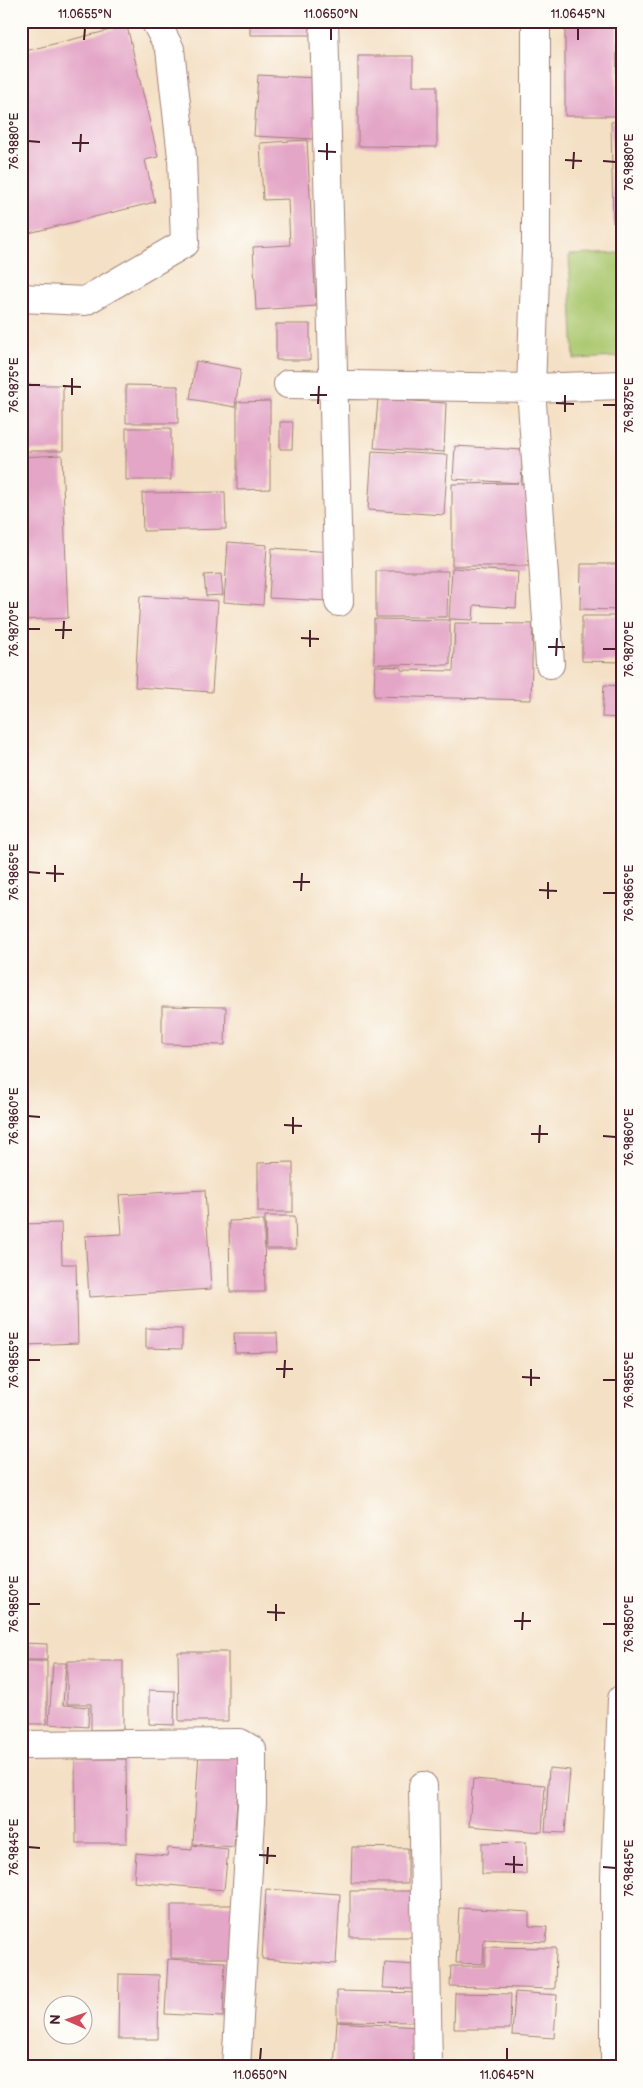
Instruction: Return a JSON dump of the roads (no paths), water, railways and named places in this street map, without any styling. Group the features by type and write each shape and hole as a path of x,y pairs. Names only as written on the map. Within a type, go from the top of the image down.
{"street":[{"path":"21,298 85,301 185,243 182,157 170,49 155,21"},
{"path":"324,21 339,602"},
{"path":"536,21 536,250 531,388 550,664"},
{"path":"288,384 531,388 622,385"},
{"path":"615,2067 615,1877 622,1699"},
{"path":"21,1745 240,1743 252,1750 252,1803 236,2067"},
{"path":"423,1786 428,2067"}]}
